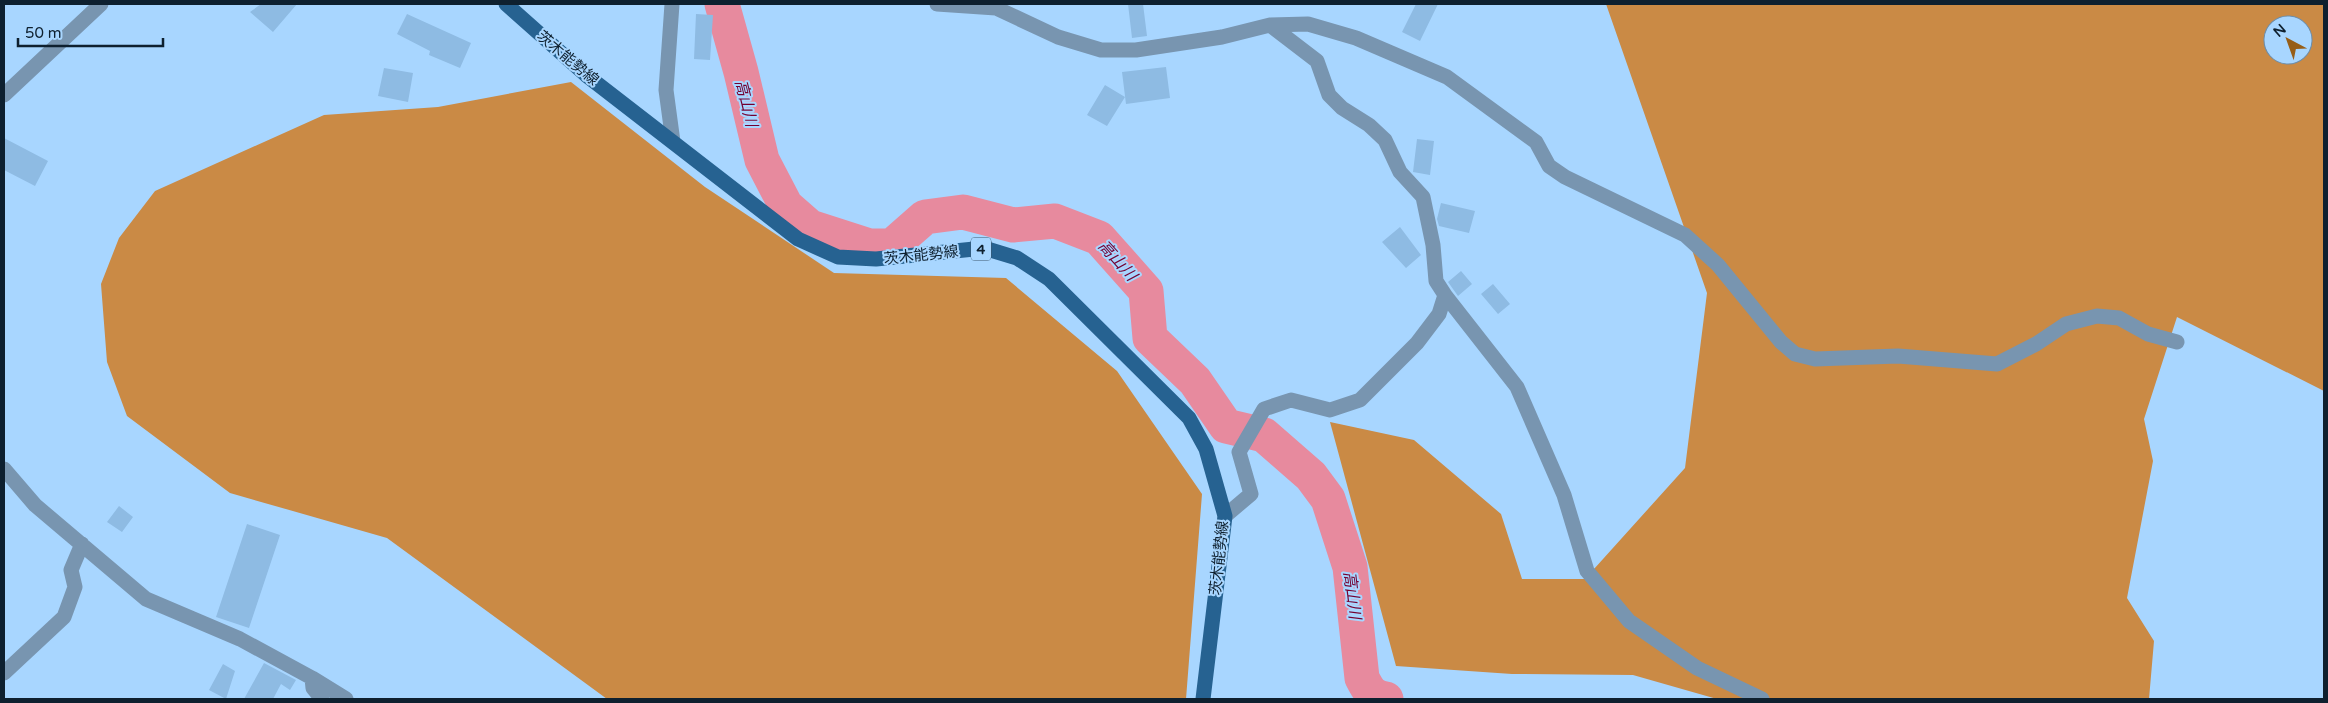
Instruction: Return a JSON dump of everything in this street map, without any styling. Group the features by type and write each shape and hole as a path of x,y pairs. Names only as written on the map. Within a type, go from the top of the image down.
{"main road":[{"name":"茨木能勢線","path":"506,4 586,75 798,239 838,257 876,260 984,248 1017,258 1049,279 1189,418 1206,449 1225,516 1203,699"}],"street":[{"path":"4,95 101,4"},
{"path":"672,4 666,90 672,142"},
{"path":"937,4 996,8 1058,37 1101,50 1146,48 1222,37 1270,25 1308,24 1356,38 1447,78 1536,142 1549,166 1565,177 1685,235 1718,265 1781,342 1795,354 1814,359 1898,356 1997,364 2036,344 2066,324 2097,316 2119,318 2148,334 2177,342"},
{"path":"1270,25 1317,62 1329,95 1342,108 1369,124 1385,140 1400,172 1423,197 1433,245 1436,281 1518,387 1564,495 1587,571 1629,621 1697,668 1762,699"},
{"path":"1225,516 1251,494 1238,452 1264,409 1291,400 1330,410 1360,400 1417,343 1439,314 1445,295"},
{"path":"4,469 35,504 146,599 240,639 312,678 346,699"},
{"path":"4,672 64,617 75,587 71,570 82,544"},
{"path":"312,678 313,688 322,699"}],"shaded area":[{"path":"1606,4 2324,4 2324,391 2177,317 2144,419 2153,461 2127,598 2154,641 2149,699 1717,699 1633,675 1512,674 1396,666 1330,422 1414,440 1501,514 1522,579 1585,579 1685,468 1707,293"},
{"path":"571,82 705,187 834,273 1006,278 1117,371 1202,494 1186,699 607,699 387,538 230,493 127,416 107,362 101,284 119,238 155,191 324,115 438,107"}],"building":[{"path":"261,4 297,4 273,32 250,12"},
{"path":"1128,4 1143,4 1147,36 1132,38"},
{"path":"1416,4 1438,4 1420,41 1402,32"},
{"path":"407,14 471,43 460,68 429,55 430,51 397,34"},
{"path":"696,14 713,15 710,60 694,59"},
{"path":"1166,67 1170,98 1126,104 1122,72"},
{"path":"384,68 413,73 408,102 378,96"},
{"path":"1105,85 1125,97 1107,126 1087,115"},
{"path":"4,138 48,161 35,186 4,170"},
{"path":"1417,139 1434,141 1430,175 1413,172"},
{"path":"1441,203 1475,211 1469,233 1439,226 1437,219"},
{"path":"1400,227 1421,255 1406,268 1382,242"},
{"path":"1461,271 1472,284 1458,296 1448,282"},
{"path":"1493,284 1510,304 1498,314 1481,294"},
{"path":"119,506 133,517 122,532 107,522"},
{"path":"247,524 280,535 249,628 216,617"},
{"path":"264,663 296,680 290,690 281,684 273,699 244,699"},
{"path":"223,664 235,671 226,699 209,690"}],"waterway":[{"name":"高山川","path":"722,4 741,72 762,160 786,206 810,227 869,246 892,246 925,217 963,212 1013,225 1055,221 1099,238 1146,291 1150,338 1195,381 1226,426 1264,435 1311,476 1328,499 1350,567 1362,678 1371,692 1377,697 1386,699"}]}
